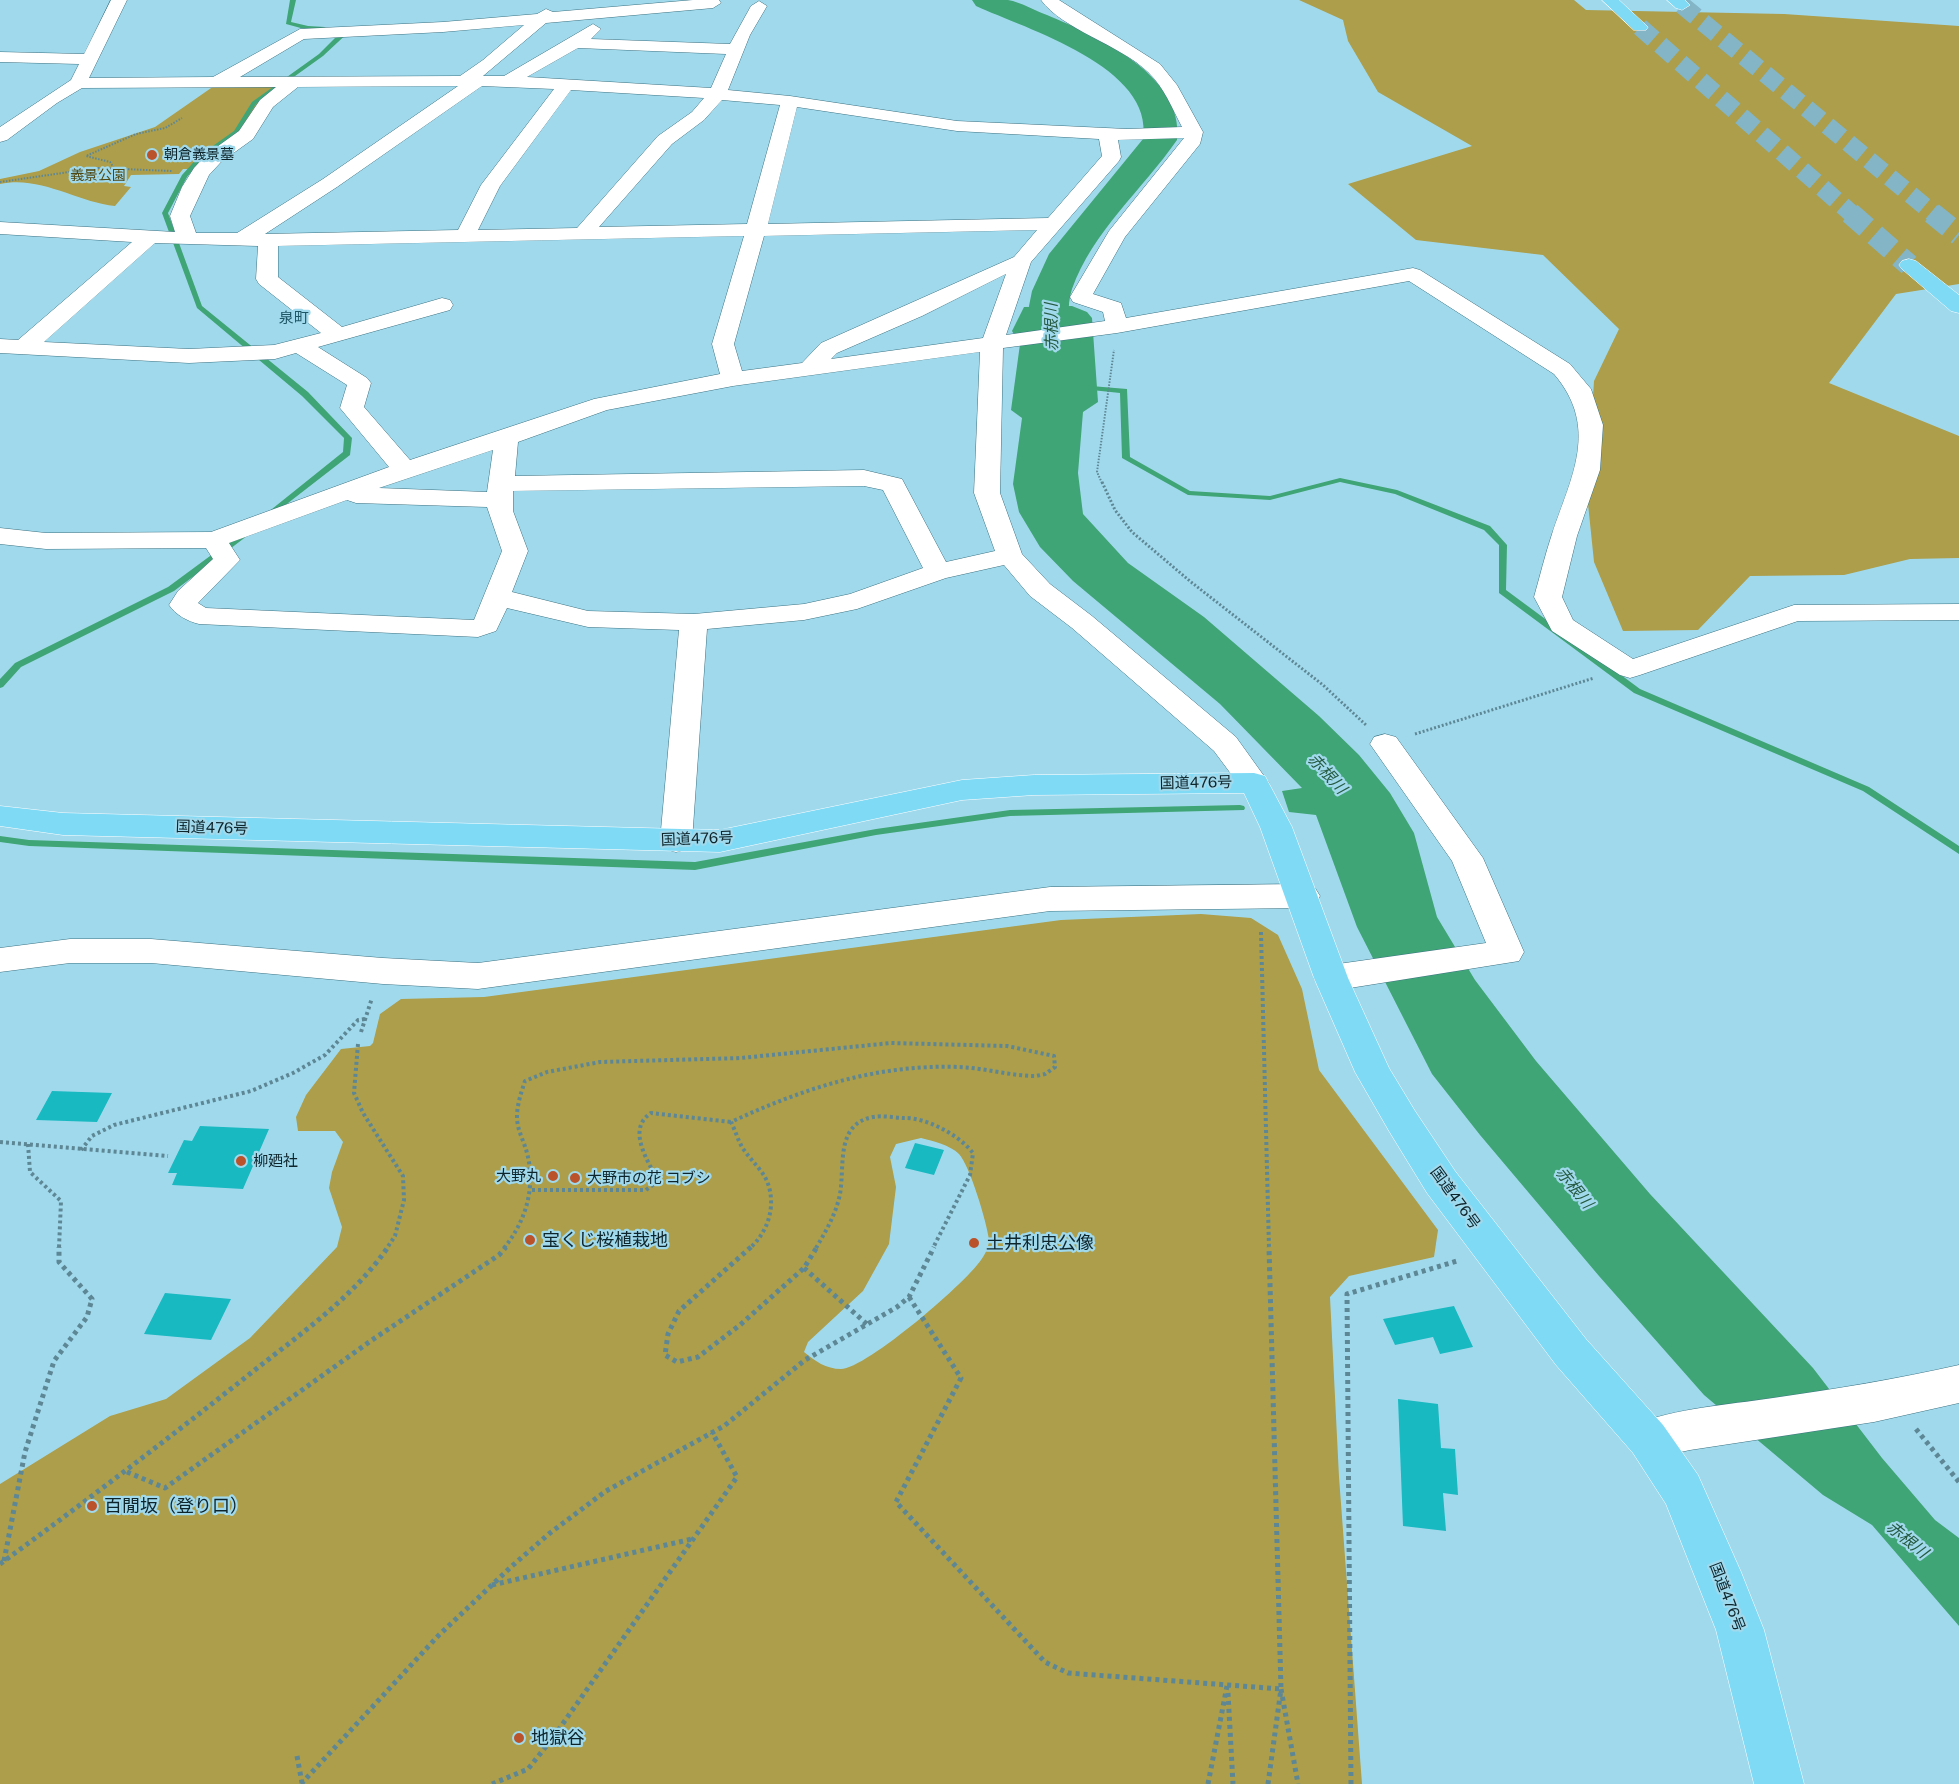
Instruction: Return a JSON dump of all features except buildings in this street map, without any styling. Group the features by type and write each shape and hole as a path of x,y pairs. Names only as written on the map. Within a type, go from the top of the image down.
{"highway":[{"path":"1610,0 1640,27"},
{"path":"1909,265 1959,306"},
{"name":"国道476号","path":"0,816 74,824 720,841 971,789 1034,785 1254,783 1269,811 1303,896 1342,976 1373,1072 1441,1182 1571,1352 1648,1439 1682,1491 1722,1582 1740,1630 1779,1784"}],"street":[{"path":"78,83 119,0"},
{"path":"241,240 330,183 471,81 560,0"},
{"path":"1049,0 1080,23 1142,60 1163,78 1193,140 1116,235 1081,297 1113,308 1110,327"},
{"path":"214,83 254,63 300,33 443,27 713,3"},
{"path":"582,234 665,140 698,116 717,94 736,49 759,6"},
{"path":"506,81 575,43 612,12"},
{"path":"575,43 736,49"},
{"path":"0,57 90,59"},
{"path":"0,136 51,99 78,83 291,84 471,81 567,84 717,94 790,101 957,126 1117,135 1189,133"},
{"path":"188,239 180,216 200,172 214,158 246,135 266,104 291,84"},
{"path":"465,236 491,184 567,84"},
{"path":"733,379 723,344 790,101"},
{"path":"1117,135 1112,157 1021,261 1001,342 987,493 1010,556 1040,590 1082,622 1225,744 1254,783"},
{"path":"0,228 188,239 271,240 1054,224"},
{"path":"23,348 150,237"},
{"path":"271,240 267,248 267,279 338,335"},
{"path":"809,369 828,348 1021,261"},
{"path":"0,536 46,541 214,540 405,470 602,404 733,379 1110,327 1413,274 1562,369 1580,389 1591,425 1588,470 1564,536 1548,597 1562,625 1630,669 1759,627 1794,613 1959,612"},
{"path":"0,346 189,356 275,352 442,305"},
{"path":"300,346 359,383 352,408 405,470"},
{"path":"214,540 227,560 188,597 183,605 199,616 478,629 486,625 515,551 498,510 506,438"},
{"path":"339,495 499,492 864,478 893,484 938,572"},
{"path":"497,597 588,619 694,622 804,612 857,602 938,572 1010,556"},
{"path":"676,841 694,622"},
{"path":"1342,976 1507,952 1467,858 1385,744"},
{"path":"0,960 70,951 151,951 382,971 478,976 1050,899 1303,896"},
{"path":"1648,1439 1690,1430 1882,1401 1959,1384"}],"path":[{"path":"114,168 110,162 86,156 136,134 165,128 182,117"},
{"path":"0,182 114,168 176,171"},
{"path":"1110,327 1097,472 1115,510 1132,532 1191,582 1323,685 1385,744 1554,690 1630,669"},
{"path":"1261,932 1281,1689 1298,1784"},
{"path":"81,1150 92,1136 114,1125 251,1091 293,1073 325,1055 358,1020 364,1019"},
{"path":"128,1472 165,1488 372,1340 499,1255 510,1242 529,1203 532,1190 528,1156 518,1125 517,1113 525,1081 547,1072 588,1064 741,1058 892,1043 989,1044 1035,1049 1054,1056 1055,1067 1044,1075 1020,1075 981,1068 926,1065 867,1072 806,1089 765,1105 731,1122 651,1113 640,1121 639,1138 658,1181 655,1186 641,1192 532,1190"},
{"path":"2,1563 128,1472 310,1326 370,1271 395,1236 404,1200 403,1176 385,1144 363,1113 354,1093 358,1044"},
{"path":"301,1784 443,1629 519,1559 591,1501 650,1464 725,1425 805,1360 893,1312 909,1297 970,1175 973,1153 966,1143 945,1130 910,1118 873,1117 856,1124 845,1139 840,1194 831,1223 804,1268 740,1325 698,1357 677,1362 665,1354 668,1334 679,1311 760,1239 768,1226 771,1198 765,1178 742,1148 731,1122"},
{"path":"0,1142 168,1156"},
{"path":"2,1563 25,1452 54,1361 87,1317 92,1299 59,1262 61,1202 30,1172 28,1144"},
{"path":"1351,1784 1347,1293 1493,1250"},
{"path":"804,1268 869,1326"},
{"path":"909,1297 961,1378 896,1502 1045,1662 1068,1673 1281,1689"},
{"path":"1882,1401 1959,1482"},
{"path":"492,1784 528,1769 552,1739 737,1477 712,1432"},
{"path":"490,1586 693,1539"},
{"path":"1208,1784 1227,1686"},
{"path":"1227,1686 1233,1784"},
{"path":"1268,1784 1281,1689"},
{"path":"297,1756 301,1784"}],"green space":[{"path":"1299,0 1574,0 1586,10 1784,14 1959,26 1959,284 1896,294 1829,383 1959,436 1959,558 1910,559 1844,575 1750,576 1698,630 1623,631 1594,562 1587,494 1594,381 1619,329 1543,255 1416,240 1348,184 1472,146 1378,92 1348,41 1343,20"},
{"name":"義景公園","path":"214,86 282,86 245,126 197,169 183,169 179,174 131,175 124,186 131,187 115,206 29,183 0,184 0,179 39,171 80,152 155,127"},
{"path":"1201,914 1251,918 1278,935 1302,989 1319,1070 1438,1230 1434,1257 1349,1276 1330,1297 1339,1477 1362,1784 0,1784 0,1484 110,1416 166,1399 250,1338 337,1247 342,1227 329,1188 343,1142 335,1131 298,1131 296,1117 306,1095 341,1049 370,1046 373,1043 380,1014 401,999 484,997 1061,920","holes":["921,1138 951,1148 963,1160 973,1182 985,1221 989,1240 986,1251 959,1284 917,1322 893,1340 854,1365 841,1369 826,1366 804,1352 808,1342 863,1291 889,1244 896,1187 890,1157 896,1144"]}],"water":[{"path":"1072,306 1087,312 1092,318 1098,402 1083,412 1078,473 1083,514 1128,563 1204,617 1319,716 1359,755 1390,793 1414,833 1437,917 1475,980 1536,1061 1650,1194 1813,1368 1882,1458 1935,1520 1959,1538 1959,1626 1872,1525 1823,1495 1704,1395 1599,1276 1480,1135 1432,1074 1357,927 1316,815 1289,812 1282,791 1302,788 1220,704 1073,581 1040,547 1019,512 1013,484 1022,418 1011,410 1020,344 1012,331 1024,307"}],"waterway":[{"path":"293,0 288,23 325,29"},
{"name":"赤根川","path":"986,0 1061,32 1109,57 1130,73 1148,93 1160,117 1162,128 1160,140 1068,254 1052,291 1049,306 1053,362 1046,387"},
{"path":"270,515 347,453 348,438 305,394 199,307 165,213 184,176 202,156 236,132 254,103 321,55 349,29 347,29"},
{"path":"1082,387 1124,391 1126,458 1188,493 1270,498 1340,480 1397,492 1487,528 1503,545 1502,591 1637,691 1866,789 1959,851"},
{"path":"0,685 18,665 171,589 251,530"},
{"path":"0,839 29,843 695,866 876,832 1010,813 1240,808"}],"tunnel":[{"path":"1682,5 1934,214"},
{"path":"1640,27 1852,214"},
{"path":"1850,213 1909,265"},
{"path":"1932,213 1959,235"}],"place":[{"name":"朝倉義景墓","path":"152,155"},
{"name":"柳廼社","path":"241,1161"},
{"name":"大野丸","path":"553,1176"},
{"name":"大野市の花 コブシ","path":"575,1178"},
{"name":"宝くじ桜植栽地","path":"530,1240"},
{"name":"土井利忠公像","path":"974,1243"},
{"name":"百閒坂（登り口）","path":"92,1506"},
{"name":"地獄谷","path":"519,1738"}],"district":[{"name":"泉町","path":"294,318"}]}
